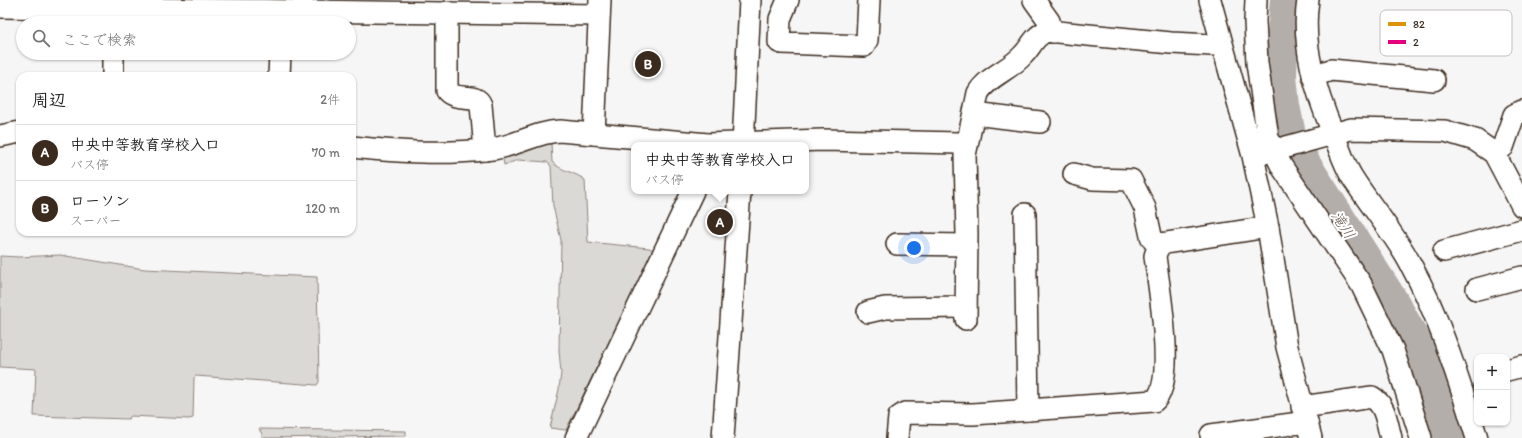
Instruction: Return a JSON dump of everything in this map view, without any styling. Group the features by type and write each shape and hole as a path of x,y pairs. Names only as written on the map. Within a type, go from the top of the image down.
{"street":[{"path":"743,142 750,0"},
{"path":"788,0 780,19 779,42 864,46 867,40 870,0"},
{"path":"1034,0 1049,21 1052,32"},
{"path":"1210,0 1253,156 1268,227 1280,314 1307,422"},
{"path":"1256,0 1255,21 1257,63 1266,128 1277,149 1282,166 1361,284 1372,303 1393,350 1421,438"},
{"path":"1308,0 1307,38 1313,76 1330,134 1352,176 1411,265 1429,302 1445,338 1477,438"},
{"path":"0,7 49,4 114,16 280,11 447,12 495,6 600,8 594,134"},
{"path":"447,12 448,91 455,97 475,98 479,101 481,105 485,150"},
{"path":"868,312 885,308 966,313 967,245 965,156 978,93 982,86 1017,61 1036,36 1047,31 1171,43 1212,45 1221,43"},
{"path":"113,72 114,60"},
{"path":"279,72 280,60"},
{"path":"1313,76 1331,70 1434,80"},
{"path":"1494,153 1503,147 1514,115 1522,111"},
{"path":"974,114 1040,122"},
{"path":"1253,156 1351,129 1438,130 1462,135 1475,140 1494,153 1522,206"},
{"path":"356,147 422,153 485,150 503,147 553,131 677,142"},
{"path":"0,136 16,133"},
{"path":"791,142 823,140 959,143 967,145"},
{"path":"1074,174 1092,178 1131,180 1145,208 1151,236 1153,240 1161,245"},
{"path":"576,438 692,194"},
{"path":"723,438 740,194"},
{"path":"1025,214 1028,410"},
{"path":"897,438 899,417 905,413 965,415 1150,402 1158,398 1164,382 1165,331 1155,256 1158,247 1161,245 1268,227"},
{"path":"1444,251 1522,230"},
{"path":"897,244 967,245"},
{"path":"1477,289 1522,277"},
{"path":"1510,369 1522,366"},
{"path":"1211,435 1307,422 1372,397 1376,399 1383,409 1391,438"}],"shaded area":[{"path":"551,143 552,162 585,180 588,242 649,248 654,250 566,430 550,428 561,373 559,351 561,240 553,206 551,166 547,162 518,160 504,165 503,159"},
{"path":"60,255 144,269 317,277 319,382 317,385 196,376 194,378 193,418 189,419 131,416 128,419 34,416 36,369 0,367 0,256 19,257"},
{"path":"259,429 406,431 406,436 262,438 262,434"}],"waterway":[{"name":"滝川","path":"1286,0 1281,76 1284,106 1290,134 1305,164 1392,300 1423,355 1450,438"}],"place":[{"name":"ローソン","path":"648,64"},
{"name":"中央中等教育学校入口","path":"720,222"}]}
